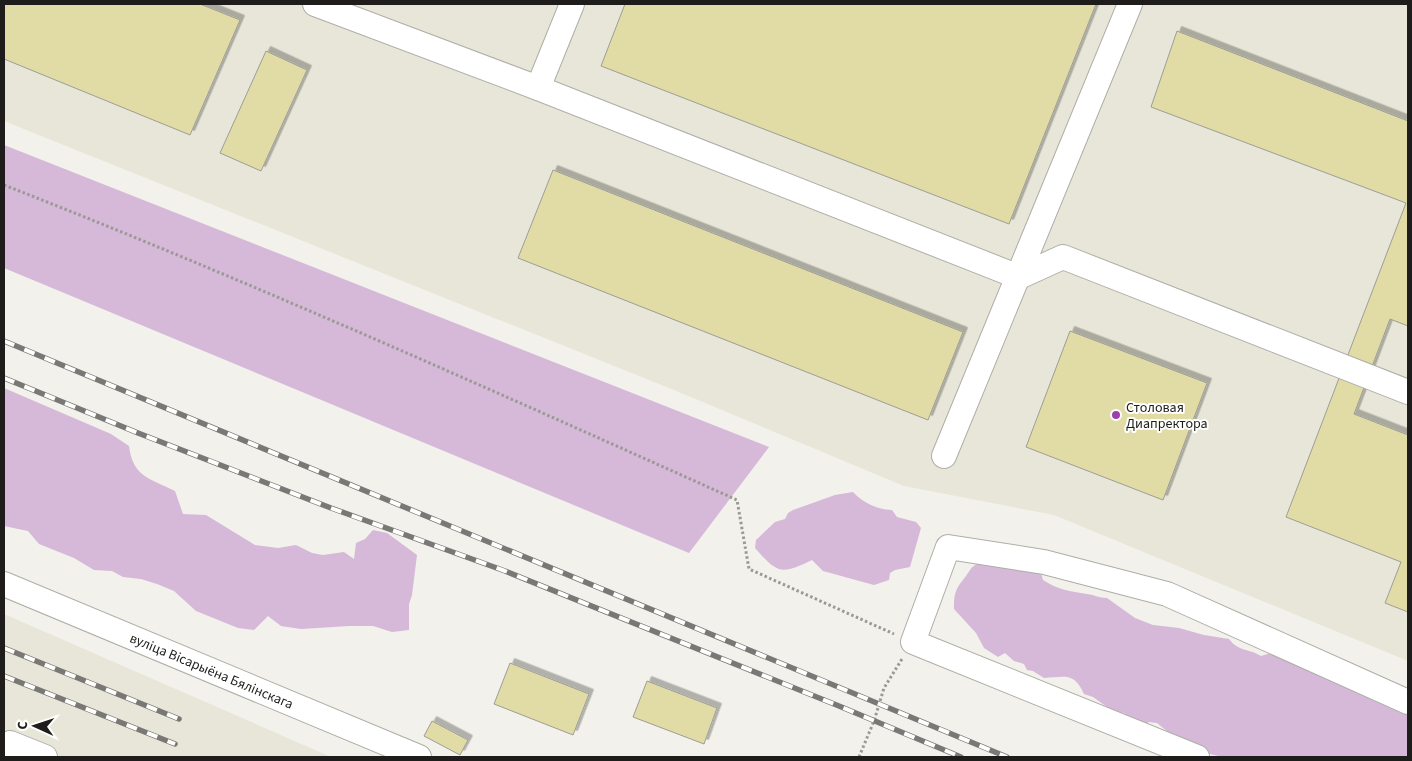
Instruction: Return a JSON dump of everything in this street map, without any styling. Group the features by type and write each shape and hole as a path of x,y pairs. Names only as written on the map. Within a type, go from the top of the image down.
{"street":[{"path":"315,4 538,88 1019,277 1063,257 1408,392"},
{"path":"538,88 572,4"},
{"path":"944,456 1130,4"},
{"path":"1197,757 913,642 948,548 1044,562 1167,594 1408,702"},
{"name":"вуліца Вісарыёна Бялінскага","path":"4,584 419,757"},
{"path":"6,743 44,757"}],"path":[{"path":"4,185 140,239 454,373 737,500 749,569 913,642 884,688 874,721 859,757"}],"shaded area":[{"path":"4,4 1408,4 1408,661 1054,515 904,486 674,390 4,121"},
{"path":"4,145 769,447 689,553 4,268"},
{"path":"4,388 111,434 129,446 134,464 138,470 150,479 175,491 183,514 206,515 255,545 278,548 296,545 312,553 323,555 344,552 354,559 356,543 365,539 373,530 387,533 417,555 412,595 409,604 409,630 392,632 373,626 301,629 281,626 268,616 254,630 238,628 196,611 174,591 141,579 123,577 112,571 94,570 74,558 39,544 28,531 4,526"},
{"path":"853,492 866,503 882,509 892,510 897,517 916,522 921,528 910,567 890,573 889,580 874,585 823,571 812,560 786,570 780,569 769,563 755,548 756,540 775,522 785,519 788,513 793,510 835,495"},
{"path":"980,563 1041,573 1043,580 1054,586 1107,598 1135,618 1153,625 1179,628 1229,639 1236,646 1261,656 1275,652 1292,657 1302,668 1320,672 1408,710 1408,757 1223,757 1201,752 1191,741 1173,736 1157,723 1149,722 1143,726 1133,723 1124,713 1114,712 1093,697 1084,694 1072,679 1068,677 1044,678 1033,671 1027,670 1024,664 1014,661 1005,653 998,657 984,648 976,633 954,609 954,598 958,587 972,568"},
{"path":"4,614 201,700 331,757 4,757"}],"building":[{"path":"4,4 200,4 240,20 190,135 4,59"},
{"path":"625,4 1096,4 1009,224 601,66"},
{"path":"1177,31 1408,121 1408,326 1390,319 1354,414 1408,435 1408,612 1385,603 1401,562 1286,517 1406,203 1151,107"},
{"path":"266,51 307,70 261,171 220,153"},
{"path":"553,170 963,332 928,420 518,258"},
{"name":"Столовая Диапректора","path":"1070,331 1207,383 1163,500 1026,447"},
{"path":"510,663 589,694 573,735 494,704"},
{"path":"647,681 717,708 704,744 633,717"},
{"path":"432,721 468,740 460,755 424,736"}],"railway":[{"path":"4,341 1007,757"},
{"path":"4,378 138,433 331,508 505,571 961,757"},
{"path":"4,648 179,719"},
{"path":"4,676 175,744"}],"place":[{"name":"Столовая Диапректора","path":"1116,415"}]}
